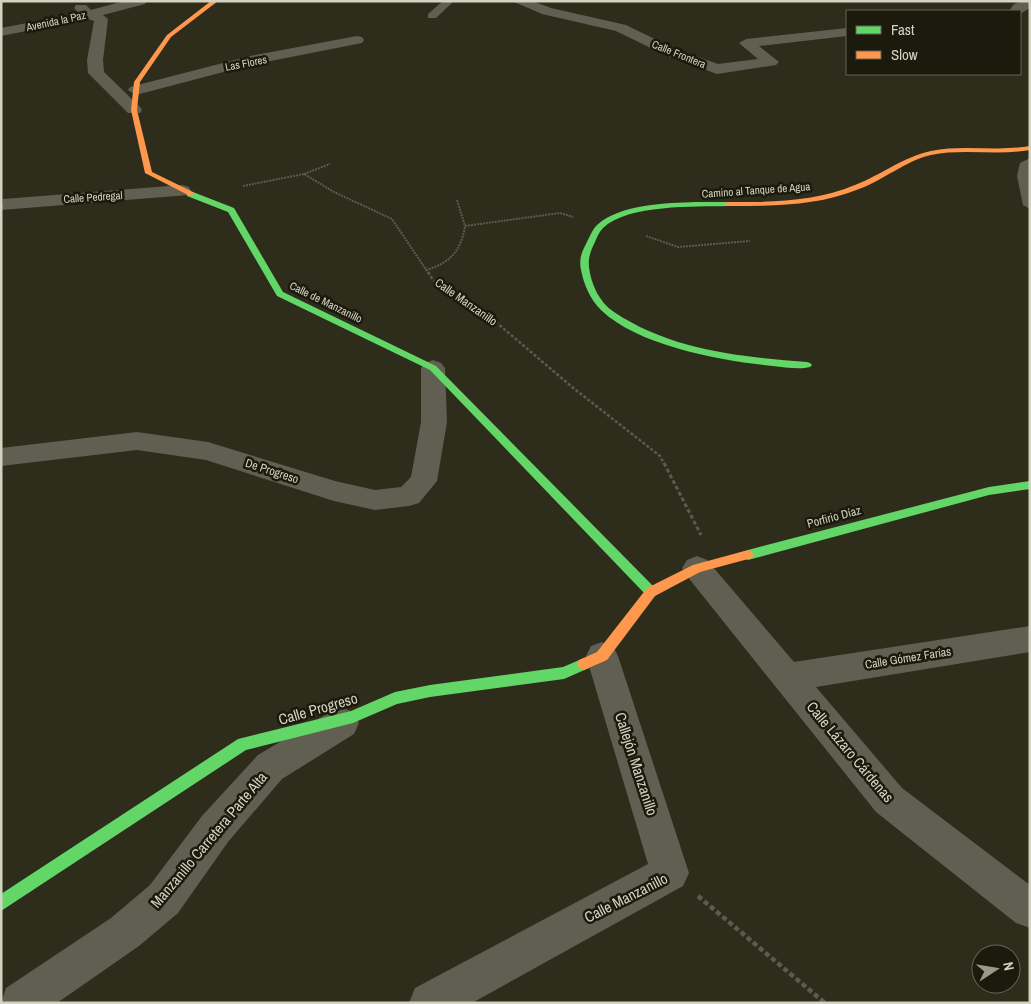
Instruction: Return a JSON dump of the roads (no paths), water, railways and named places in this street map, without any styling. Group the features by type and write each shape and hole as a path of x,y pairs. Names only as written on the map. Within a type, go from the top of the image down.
{"street":[{"path":"73,1 89,15 101,19 95,60 96,73 134,110"},
{"name":"Avenida la Paz","path":"1,32 89,15 140,1"},
{"name":"Calle de Manzanillo","path":"215,1 169,36 137,82 134,110 149,173 182,191 231,210 280,294 433,368 651,592"},
{"name":"Calle Frontera","path":"519,1 546,11 621,28 668,52 717,69 771,62 746,43 846,32"},
{"path":"1017,10 1019,7 1030,3"},
{"name":"Las Flores","path":"136,90 250,61 279,57 357,40"},
{"name":"Camino al Tanque de Agua","path":"808,365 750,362 694,352 647,335 605,309 588,285 583,257 600,226 610,220 654,209 800,202 843,194 871,181 908,159 934,153 1014,151 1030,148"},
{"name":"Calle Pedregal","path":"4,205 182,191"},
{"name":"De Progreso","path":"1,457 137,441 208,451 334,491 376,500 409,496 424,481 434,422 433,368"},
{"name":"Porfirio Díaz","path":"651,592 697,568 989,491 1030,485"},
{"name":"Calle Lázaro Cárdenas","path":"697,568 889,800 1030,909"},
{"name":"Calle Progreso","path":"1,903 243,744 353,717 395,698 430,690 500,683 564,673 602,656 651,592"},
{"name":"Calle Gómez Farías","path":"787,677 1030,639"},
{"name":"Callejón Manzanillo","path":"602,656 670,873"},
{"name":"Manzanillo Carretera Parte Alta","path":"21,1003 125,932 164,899 215,829 270,767 353,717"},
{"name":"Calle Manzanillo","path":"430,1003 670,873"}],"lane":[{"path":"432,16 449,1"},
{"path":"1030,162 1025,166 1024,176 1030,204"}]}
